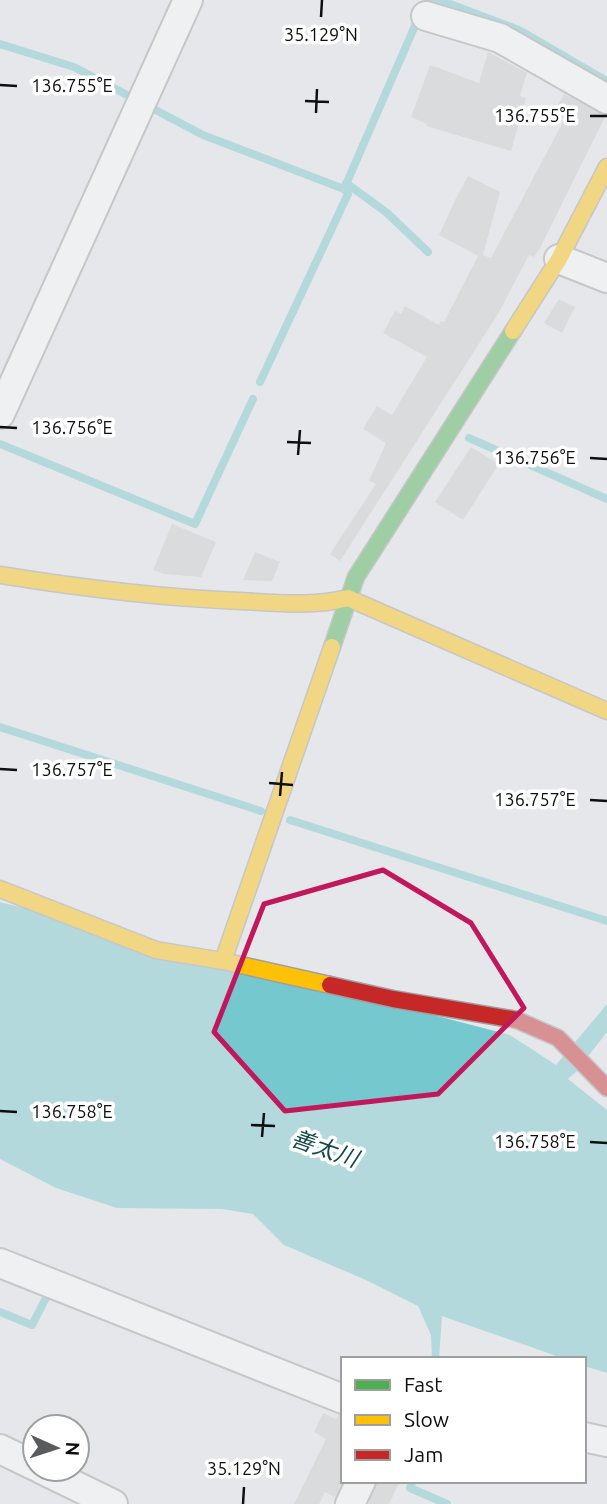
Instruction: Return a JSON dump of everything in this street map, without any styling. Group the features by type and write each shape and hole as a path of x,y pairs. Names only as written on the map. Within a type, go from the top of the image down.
{"street":[{"path":"0,414 188,0"},
{"path":"426,16 500,38 607,99"},
{"path":"223,961 356,577 558,259 607,167"},
{"path":"558,259 607,278"},
{"path":"0,575 85,590 195,600 325,605 348,598 607,711"},
{"path":"0,889 156,950 223,961 393,999 516,1020 558,1038 607,1088"},
{"path":"0,1263 341,1398"},
{"path":"586,1437 607,1442"},
{"path":"0,1449 21,1459"},
{"path":"70,1483 113,1504"},
{"path":"351,1504 360,1483"}],"highlighted area":[{"path":"383,870 471,923 524,1008 438,1094 285,1111 214,1032 264,904"}],"water":[{"name":"善太川","path":"0,902 510,1035 556,1065 607,1004 607,1032 568,1079 607,1110 607,1373 586,1367 586,1357 559,1357 442,1316 439,1357 432,1357 431,1335 418,1306 366,1280 284,1245 253,1214 222,1209 117,1208 56,1188 0,1159"}],"building":[{"path":"488,52 527,73 520,96 526,98 511,151 426,126 427,124 411,117 430,65 479,83"},
{"path":"564,94 606,115 540,248 534,257 529,255 498,314 340,561 330,554 376,484 369,481 386,443 363,429 377,406 392,415 427,357 383,333 395,311 401,314 405,306 439,325 441,321 444,322 478,256 439,235 456,198 468,176 500,192 483,255 491,258 565,118 554,113"},
{"path":"559,299 575,307 562,333 544,323"},
{"path":"471,447 499,464 463,520 435,502"},
{"path":"172,524 216,542 201,577 164,574 153,570"},
{"path":"255,552 280,562 272,581 243,580"},
{"path":"323,1413 336,1419 341,1415 342,1483 335,1497 325,1492 319,1504 294,1504 326,1439 314,1432"},
{"path":"376,1483 399,1483 389,1504 368,1504"}],"waterway":[{"path":"260,382 348,194 344,189 424,5 442,1 519,30 607,81"},
{"path":"0,44 74,67 203,135 344,189"},
{"path":"346,183 386,212 428,252"},
{"path":"0,444 195,524 253,399"},
{"path":"469,438 607,499"},
{"path":"0,727 261,811"},
{"path":"290,820 607,921"},
{"path":"0,1312 32,1325 49,1292 54,1294"},
{"path":"412,1483 410,1488 447,1504"}],"traffic: fast":[{"path":"332,647 356,577 513,331"}],"traffic: slow":[{"path":"513,331 559,259 607,167"},
{"path":"0,575 180,598 295,604 348,598 607,711"},
{"path":"223,961 332,647"},
{"path":"0,889 156,950 223,961 330,985"}],"traffic: jam":[{"path":"330,985 393,999 517,1020 558,1038 607,1088"}]}
